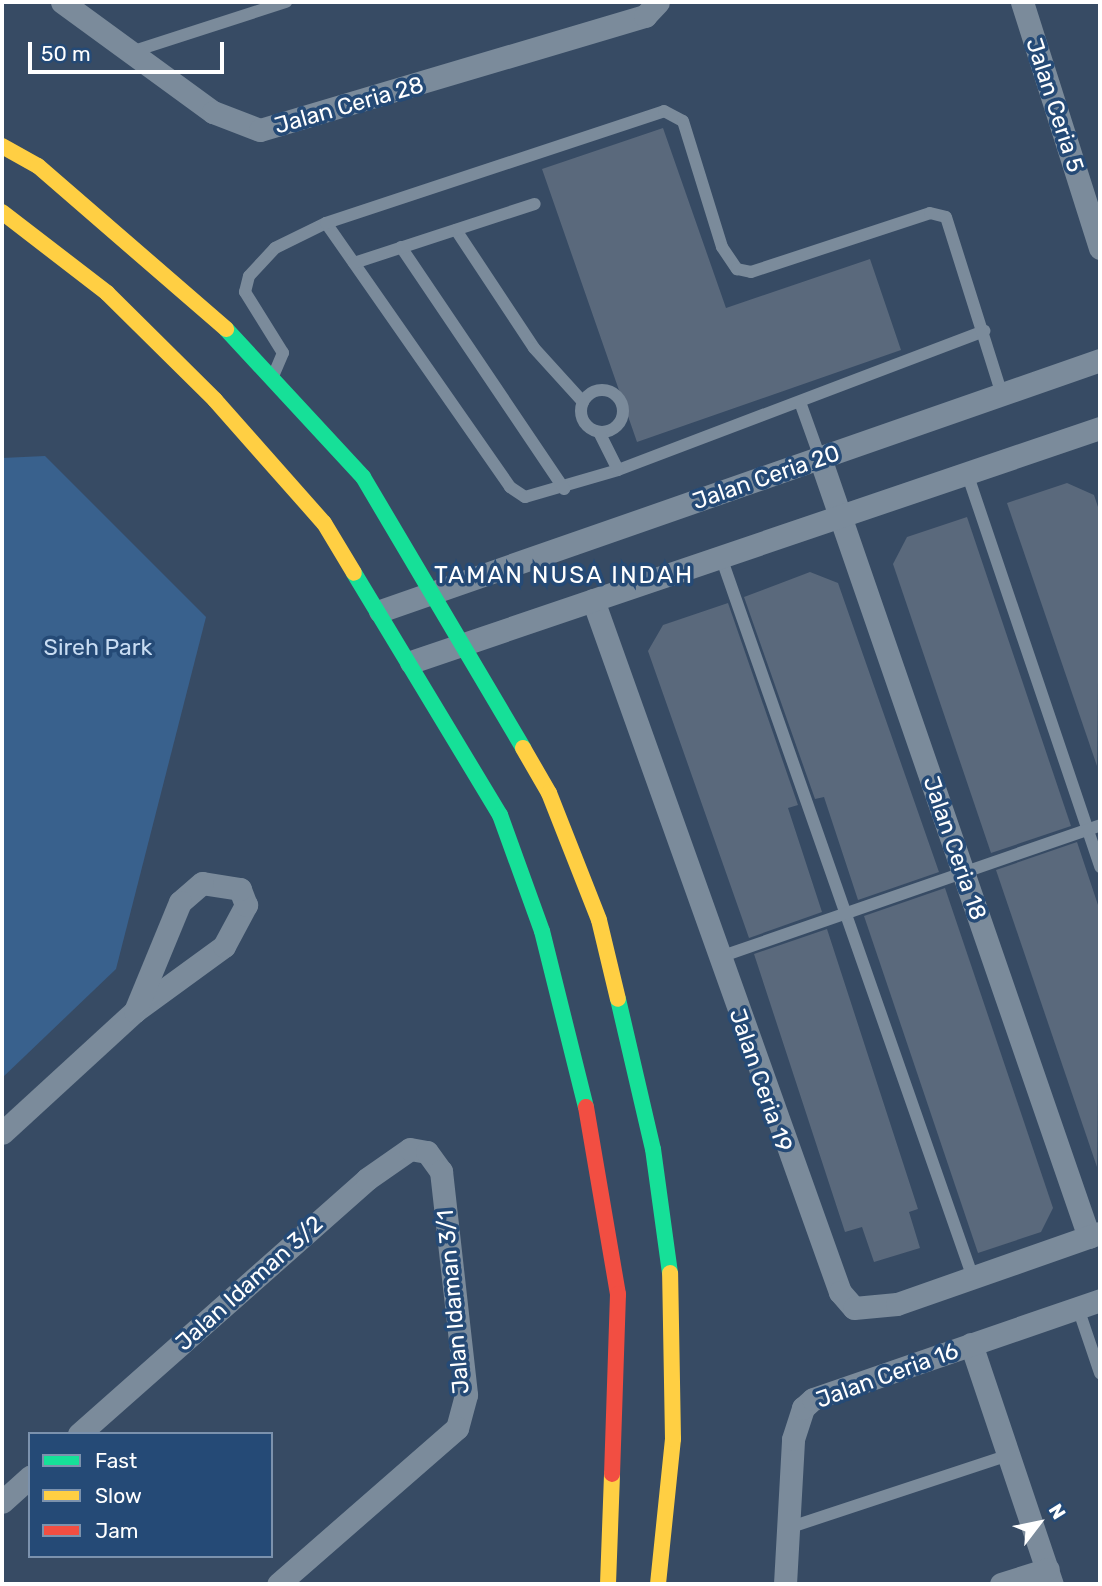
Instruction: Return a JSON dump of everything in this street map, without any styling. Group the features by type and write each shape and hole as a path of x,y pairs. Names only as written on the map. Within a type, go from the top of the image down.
{"main road":[{"path":"2,146 38,166 147,256 272,376 363,477 549,793 598,920 653,1149 672,1286 673,1439 658,1584"},
{"path":"2,212 107,293 215,400 324,523 411,662 500,815 542,931 600,1161 618,1294 608,1584"}],"street":[{"name":"Jalan Ceria 28","path":"62,2 213,113 260,130 645,16 659,2"},
{"name":"Jalan Ceria 5","path":"1022,2 1100,248"},
{"name":"Jalan Ceria 20","path":"380,611 1100,360"},
{"path":"411,662 967,473 1099,433"},
{"name":"Jalan Ceria 18","path":"820,458 963,873 1095,1235"},
{"name":"Jalan Ceria 19","path":"593,600 718,958 839,1292 854,1308 874,1309 1095,1235"},
{"path":"2,1133 135,1011 225,946 246,905 240,889 202,884 180,902 135,1011"},
{"name":"Jalan Idaman 3/2","path":"81,1432 392,1158 410,1149 427,1152"},
{"name":"Jalan Idaman 3/1","path":"278,1584 457,1428 466,1395 441,1171 427,1152"},
{"name":"Jalan Ceria 16","path":"785,1584 793,1439 803,1408 828,1392 1100,1300"},
{"path":"971,1344 1050,1577 1002,1584"},
{"path":"2,1502 28,1479"}],"lane":[{"path":"131,52 286,2"},
{"path":"272,376 283,353 245,292 249,276 275,248 327,223 674,113 683,121 722,247 737,269 751,272 930,213 946,217 1002,395"},
{"path":"354,263 535,204"},
{"path":"327,223 510,487 525,497 564,489 618,470 984,331"},
{"path":"456,230 534,348 583,402 584,421 599,432 618,470"},
{"path":"401,247 564,489"},
{"path":"583,402 601,390 620,399 619,426 599,432"},
{"path":"800,402 820,458"},
{"path":"967,473 1094,827 1100,867"},
{"path":"721,557 973,1278"},
{"path":"718,958 1094,827"},
{"path":"1078,1308 1100,1373"},
{"path":"788,1528 1009,1455"}],"green space":[{"name":"Sireh Park","path":"45,456 206,617 116,969 2,1078 2,458"}],"building":[{"path":"663,128 726,308 870,259 901,350 637,442 542,169"},
{"path":"1067,483 1094,495 1100,513 1097,766 1007,503"},
{"path":"967,517 1071,826 991,853 893,564 907,537"},
{"path":"810,572 838,583 939,872 858,900 824,797 815,799 744,597"},
{"path":"728,603 798,805 788,808 822,912 749,938 648,651 663,625"},
{"path":"1077,842 1100,911 1097,1167 996,870"},
{"path":"945,888 1053,1208 1041,1232 978,1253 864,916"},
{"path":"827,929 918,1209 909,1212 920,1248 874,1262 862,1227 845,1232 754,954"}],"traffic: fast":[{"path":"226,329 363,477 523,748"},
{"path":"354,573 500,815 542,931 586,1107"},
{"path":"618,999 653,1149 670,1273"}],"traffic: slow":[{"path":"2,146 38,166 226,329"},
{"path":"2,212 107,293 215,400 324,523 354,573"},
{"path":"523,748 549,793 599,920 618,999"},
{"path":"658,1584 673,1439 670,1273"},
{"path":"608,1584 612,1474"}],"traffic: jam":[{"path":"586,1107 618,1294 612,1474"}],"district":[{"name":"TAMAN NUSA INDAH","path":"564,576"}]}
